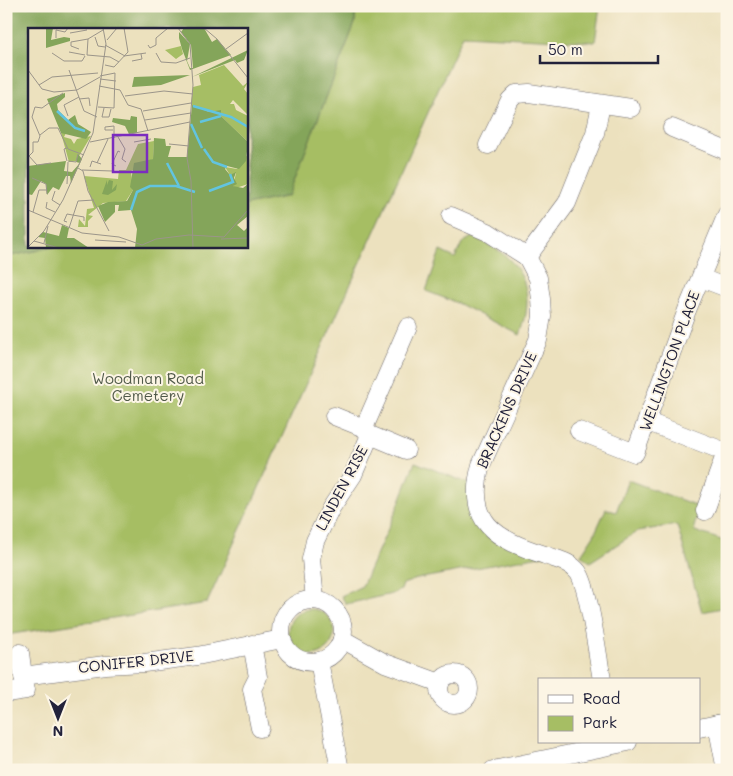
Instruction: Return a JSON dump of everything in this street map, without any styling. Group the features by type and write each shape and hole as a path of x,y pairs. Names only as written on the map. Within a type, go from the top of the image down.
{"street":[{"path":"488,145 510,100 516,94 563,98 631,108"},
{"path":"451,216 488,232 527,257 567,202 596,134 601,105"},
{"path":"672,128 727,151"},
{"name":"WELLINGTON PLACE","path":"579,431 635,453 648,422 687,310 727,214"},
{"name":"BRACKENS DRIVE","path":"527,257 538,278 541,300 542,316 538,340 481,465 475,486 476,498 484,520 497,534 571,564 580,575 602,678"},
{"path":"701,278 727,288"},
{"path":"367,432 408,327"},
{"name":"LINDEN RISE","path":"334,416 406,450"},
{"path":"648,422 726,452 705,511"},
{"name":"LINDEN RISE","path":"315,600 311,559 315,541 326,516 352,475 367,432"},
{"path":"315,600 330,605 337,610 342,622 342,639 338,649 320,661 300,660 286,648 282,638 282,622 289,610 298,603 315,600"},
{"name":"CONIFER DRIVE","path":"6,693 26,689 105,664 144,663 197,656 282,638"},
{"path":"342,639 386,663 440,683"},
{"path":"252,644 258,677 252,689 260,728"},
{"path":"20,653 26,689"},
{"path":"320,661 340,770"},
{"path":"700,728 722,723 726,770"},
{"path":"493,770 549,764 616,744"}],"green space":[{"path":"6,6 355,6 355,23 288,196 248,205 248,28 28,28 28,248 48,248 6,257"},
{"name":"Woodman Road Cemetery","path":"355,6 600,6 595,42 463,35 207,603 6,635 6,257 48,248 248,248 248,205 288,196 355,23"},
{"path":"472,237 502,253 520,274 525,287 527,301 520,335 457,303 426,291 440,251 455,258 462,243"},
{"path":"415,462 475,486 484,520 545,555 417,579 403,584 401,590 392,594 346,604 341,596 362,586 396,511"},
{"path":"628,480 700,507 694,527 695,531 727,542 727,607 702,612 677,525 638,531 590,562 581,555 594,535 606,509 616,512"},
{"path":"306,609 316,609 330,619 334,632 330,645 324,651 316,655 306,655 292,645 288,637 288,627 298,613"}]}
